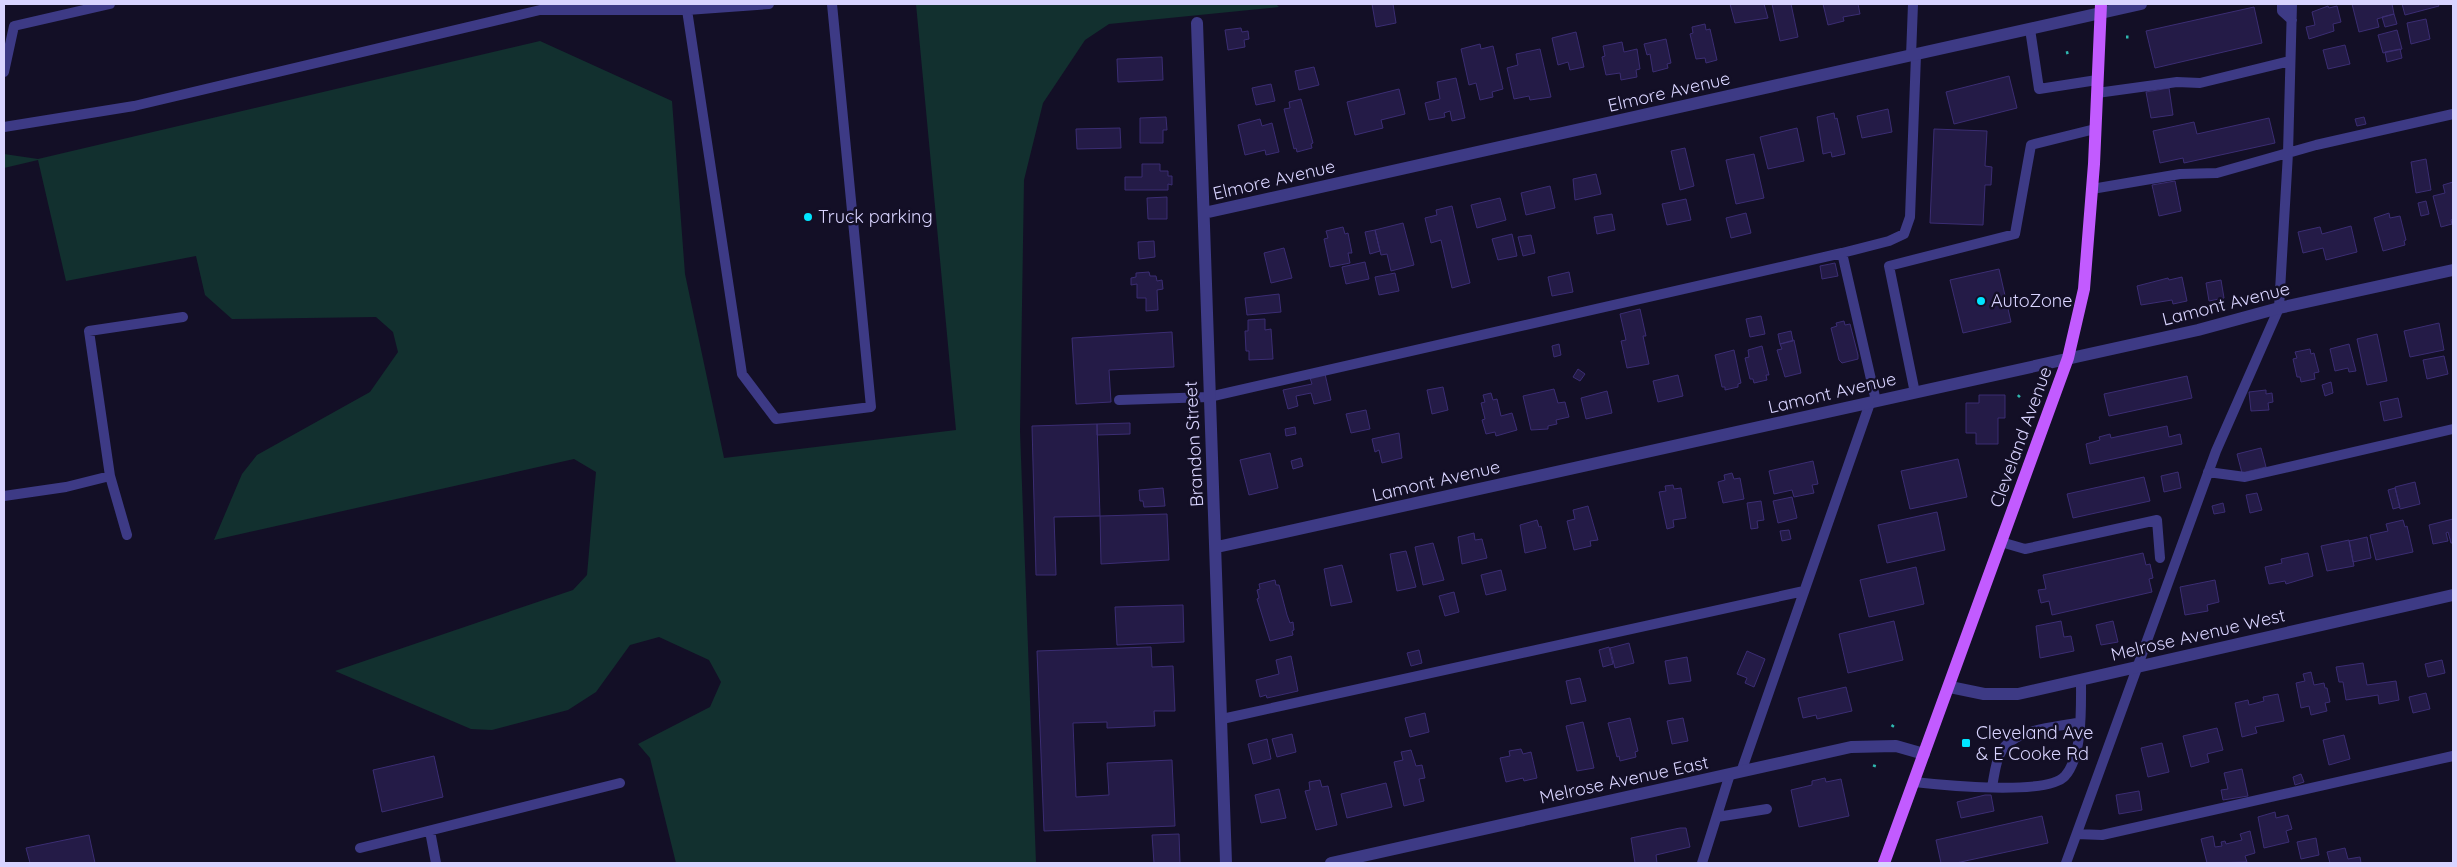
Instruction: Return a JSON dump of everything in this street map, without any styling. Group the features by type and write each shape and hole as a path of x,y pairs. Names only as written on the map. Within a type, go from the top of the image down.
{"main road":[{"name":"Cleveland Avenue","path":"1884,863 1950,687 2068,358 2084,289 2092,189 2100,9"}],"street":[{"name":"Elmore Avenue","path":"1204,214 2030,29 2100,9 2141,4"},
{"name":"Brandon Street","path":"1197,23 1209,397 1217,547 1226,863"},
{"name":"Lamont Avenue","path":"1217,547 2198,330 2279,308 2453,270"},
{"name":"Melrose Avenue West","path":"1950,687 2000,696 2018,694 2453,595"},
{"name":"Melrose Avenue East","path":"1331,863 1851,746 1896,746 1924,754"}],"lane":[{"path":"4,72 14,26 110,4"},
{"path":"4,127 134,106 539,7 687,7 769,4"},
{"path":"687,7 742,374 776,420 871,407 832,4"},
{"path":"1119,400 1209,397 1842,253 1889,241 1904,234 1910,217 1913,4"},
{"path":"2282,4 2282,11 2292,20"},
{"path":"2066,863 2208,472 2279,308 2288,153 2292,4"},
{"path":"2030,29 2039,90 2097,80"},
{"path":"2097,93 2177,82 2200,83 2290,61"},
{"path":"2092,189 2180,174 2217,173 2288,153 2453,114"},
{"path":"1915,393 1889,266 2015,234 2032,145 2095,129"},
{"path":"1702,863 1717,817 1804,591 1873,402 1842,253"},
{"path":"127,535 110,476 89,331 183,317"},
{"path":"2208,472 2246,477 2453,429"},
{"path":"4,496 66,487 110,476"},
{"path":"2001,542 2026,548 2157,520 2160,558"},
{"path":"1222,719 1804,591"},
{"path":"1914,782 1992,787 2040,786 2060,781 2066,775 2080,740 2081,680"},
{"path":"1992,787 1999,755 2006,744 2020,735 2080,722"},
{"path":"2077,834 2102,834 2453,756"},
{"path":"360,848 620,783"},
{"path":"1717,817 1767,809"},
{"path":"430,831 436,863"}],"green space":[{"path":"916,4 1276,4 1279,7 1109,24 1085,40 1043,103 1024,180 1020,431 1036,863 676,863 650,758 638,744 710,707 721,682 709,660 659,637 630,645 596,692 568,710 492,730 471,729 335,671 573,590 587,575 596,472 574,459 214,540 242,474 257,455 370,392 398,352 393,332 376,317 232,319 205,295 196,256 66,281 38,160 4,168 4,154 38,159 540,41 672,101 685,274 724,458 956,430"}],"building":[{"path":"1372,4 1393,4 1396,23 1376,27"},
{"path":"1730,4 1764,4 1768,18 1735,23"},
{"path":"1772,4 1791,4 1798,37 1780,41"},
{"path":"1823,4 1858,4 1860,14 1843,17 1844,21 1828,25"},
{"path":"2352,4 2392,4 2394,14 2377,19 2379,27 2359,32"},
{"path":"2402,4 2438,4 2439,6 2405,15"},
{"path":"2328,6 2329,8 2337,6 2341,22 2333,24 2334,31 2309,39 2306,27 2315,25 2312,12"},
{"path":"2254,7 2262,43 2155,68 2146,31"},
{"path":"2394,14 2397,24 2385,27 2382,17"},
{"path":"2426,19 2430,39 2411,44 2407,23"},
{"path":"1705,24 1706,30 1710,29 1717,60 1706,63 1705,58 1696,59 1690,34 1693,33 1692,27"},
{"path":"1241,28 1242,32 1248,31 1249,39 1244,40 1245,47 1228,50 1225,30"},
{"path":"2397,30 2402,49 2383,53 2378,35"},
{"path":"1576,32 1584,67 1570,70 1568,62 1558,65 1552,38"},
{"path":"1666,39 1671,63 1667,64 1668,68 1653,72 1650,54 1647,55 1644,44"},
{"path":"1622,42 1624,52 1637,49 1640,69 1636,70 1637,77 1621,80 1620,73 1606,75 1602,57 1605,56 1603,46"},
{"path":"1480,44 1481,49 1493,46 1503,89 1492,92 1493,97 1480,100 1476,83 1469,85 1461,49"},
{"path":"2345,45 2350,64 2328,69 2323,50"},
{"path":"1540,49 1551,97 1530,100 1529,96 1514,99 1507,68 1518,65 1516,54"},
{"path":"2400,49 2402,58 2387,62 2385,52"},
{"path":"1162,57 1163,80 1118,82 1117,59"},
{"path":"1314,67 1319,85 1299,90 1295,71"},
{"path":"2009,76 2017,108 1954,124 1946,92"},
{"path":"1456,78 1465,118 1452,121 1450,111 1444,113 1445,117 1429,120 1425,103 1440,99 1437,82"},
{"path":"1271,84 1275,101 1256,105 1252,88"},
{"path":"2169,88 2173,115 2151,118 2146,92"},
{"path":"1399,89 1405,114 1381,120 1383,128 1355,135 1347,102"},
{"path":"1301,99 1313,143 1311,144 1312,148 1297,152 1296,148 1294,149 1284,109 1290,108 1289,102"},
{"path":"1888,109 1892,132 1862,138 1857,116"},
{"path":"1834,113 1835,119 1837,118 1845,154 1832,157 1831,152 1823,154 1817,117"},
{"path":"1166,117 1167,130 1163,130 1163,143 1140,143 1140,118"},
{"path":"2364,117 2366,124 2357,126 2355,119"},
{"path":"2269,118 2275,143 2184,163 2183,158 2160,163 2153,131 2194,122 2197,134"},
{"path":"1260,119 1262,126 1272,123 1279,152 1266,155 1265,150 1245,155 1238,125"},
{"path":"1120,128 1121,148 1077,149 1076,129"},
{"path":"1797,128 1804,161 1768,169 1760,137"},
{"path":"1934,129 1987,131 1985,166 1992,167 1991,185 1985,185 1983,225 1930,223"},
{"path":"1685,148 1694,186 1680,190 1671,151"},
{"path":"1754,154 1764,198 1736,204 1726,160"},
{"path":"2426,159 2431,190 2416,193 2411,162"},
{"path":"1142,164 1160,164 1160,171 1168,171 1168,176 1172,176 1172,185 1168,184 1168,190 1125,190 1125,177 1142,177"},
{"path":"1596,174 1601,194 1575,200 1573,179"},
{"path":"2175,181 2181,211 2159,216 2152,185"},
{"path":"2453,182 2452,224 2441,227 2433,196 2445,193 2443,185"},
{"path":"1550,186 1555,208 1526,215 1521,193"},
{"path":"1167,197 1167,219 1148,219 1147,198"},
{"path":"1500,198 1506,220 1477,228 1471,205"},
{"path":"1686,199 1691,220 1667,225 1662,204"},
{"path":"2426,201 2429,214 2421,216 2418,203"},
{"path":"1452,206 1470,283 1452,288 1441,240 1431,243 1425,218 1437,215 1436,210"},
{"path":"1746,213 1751,233 1731,238 1726,218"},
{"path":"2389,213 2390,218 2400,216 2406,240 2404,241 2405,245 2383,251 2374,218"},
{"path":"1612,214 1615,230 1597,234 1594,217"},
{"path":"1403,223 1414,265 1391,271 1387,254 1381,255 1375,230"},
{"path":"2351,226 2357,252 2326,260 2323,248 2303,253 2298,232 2320,227 2322,234"},
{"path":"1343,227 1345,234 1348,233 1352,253 1348,253 1350,263 1330,267 1324,239 1328,238 1326,231"},
{"path":"1375,230 1380,251 1370,254 1365,232"},
{"path":"1512,234 1517,256 1498,260 1492,239"},
{"path":"1531,235 1535,253 1523,256 1518,237"},
{"path":"1154,241 1155,257 1139,259 1138,242"},
{"path":"1284,248 1292,278 1271,283 1264,253"},
{"path":"1365,262 1369,279 1346,284 1342,267"},
{"path":"1835,263 1838,276 1822,279 1820,266"},
{"name":"AutoZone","path":"1999,269 2011,322 1963,333 1950,280"},
{"path":"1149,272 1150,276 1156,276 1157,281 1162,280 1163,289 1157,290 1158,310 1146,311 1146,298 1137,298 1137,284 1131,285 1131,278 1136,277 1136,273"},
{"path":"1569,272 1573,292 1552,296 1548,277"},
{"path":"1395,273 1399,291 1379,295 1375,277"},
{"path":"2182,277 2187,301 2173,304 2172,300 2141,305 2137,286 2168,278 2169,280"},
{"path":"2221,280 2224,298 2209,301 2206,283"},
{"path":"1279,294 1281,312 1247,315 1245,298"},
{"path":"1640,309 1646,336 1643,336 1649,364 1627,368 1621,341 1626,340 1620,314"},
{"path":"1761,316 1765,334 1750,337 1746,319"},
{"path":"1265,319 1265,330 1271,329 1273,359 1249,360 1249,351 1246,351 1245,331 1248,331 1248,320"},
{"path":"1844,321 1845,325 1850,324 1858,359 1842,363 1839,360 1831,328 1837,326 1836,323"},
{"path":"2439,323 2444,350 2410,357 2404,331"},
{"path":"1791,331 1793,341 1780,344 1778,334"},
{"path":"1172,332 1174,367 1109,370 1111,402 1076,404 1072,338"},
{"path":"2377,334 2387,381 2367,385 2357,339"},
{"path":"1794,340 1801,373 1785,377 1777,350 1782,349 1780,344"},
{"path":"1559,344 1561,355 1554,357 1552,346"},
{"path":"2349,344 2356,371 2349,372 2348,368 2335,371 2330,349"},
{"path":"1762,346 1769,375 1766,375 1767,380 1754,383 1753,379 1750,379 1745,358 1749,357 1748,350"},
{"path":"2310,349 2311,354 2314,353 2319,372 2314,373 2315,379 2301,382 2300,377 2297,377 2293,359 2297,358 2295,352"},
{"path":"1734,350 1741,383 1738,384 1738,387 1725,390 1725,387 1722,387 1715,355"},
{"path":"2444,356 2448,374 2427,379 2423,360"},
{"path":"1578,369 1585,374 1580,381 1573,377"},
{"path":"1325,374 1331,400 1314,404 1311,393 1296,396 1298,406 1288,409 1283,390 1312,384 1310,378"},
{"path":"1678,375 1683,396 1658,402 1653,381"},
{"path":"2187,376 2192,398 2109,416 2104,394"},
{"path":"2331,382 2333,393 2325,396 2322,385"},
{"path":"1443,387 1448,410 1432,414 1427,390"},
{"path":"1554,389 1558,403 1565,402 1569,417 1556,420 1557,424 1548,426 1548,429 1531,430 1523,396"},
{"path":"2266,390 2266,394 2272,393 2273,402 2268,403 2269,410 2251,411 2249,392"},
{"path":"1607,391 1612,413 1586,419 1581,398"},
{"path":"1491,393 1493,400 1497,399 1501,416 1512,413 1517,430 1496,436 1495,432 1486,434 1482,420 1485,419 1481,403 1485,402 1483,395"},
{"path":"1979,395 2005,395 2005,418 1998,418 1998,444 1976,444 1976,433 1966,433 1966,403 1979,403"},
{"path":"2398,398 2402,417 2384,421 2380,402"},
{"path":"1366,410 1370,429 1351,433 1346,414"},
{"path":"1130,423 1130,434 1097,435 1097,424"},
{"path":"1097,424 1100,516 1054,517 1056,575 1036,575 1032,426"},
{"path":"2167,426 2169,437 2180,434 2182,444 2090,464 2086,444 2100,440 2099,437 2110,434 2111,438"},
{"path":"1295,427 1296,434 1286,436 1285,429"},
{"path":"1399,433 1402,458 1382,463 1379,450 1375,452 1372,439"},
{"path":"2261,448 2266,467 2242,473 2237,454"},
{"path":"1270,453 1278,488 1249,495 1240,460"},
{"path":"1301,458 1303,466 1293,469 1291,461"},
{"path":"1958,459 1967,497 1910,509 1901,471"},
{"path":"1813,461 1818,484 1812,485 1814,493 1794,497 1792,490 1774,494 1769,471"},
{"path":"2178,472 2181,488 2164,492 2161,476"},
{"path":"1732,473 1734,479 1740,478 1744,499 1723,503 1718,482 1725,480 1724,475"},
{"path":"2144,477 2150,501 2073,518 2067,494"},
{"path":"2415,482 2420,504 2400,509 2395,487"},
{"path":"1673,485 1674,489 1681,488 1686,518 1673,520 1674,527 1667,529 1659,492 1666,491 1665,486"},
{"path":"1163,488 1165,506 1144,507 1143,501 1140,501 1139,490"},
{"path":"2395,488 2400,507 2393,509 2388,490"},
{"path":"2257,493 2262,510 2250,513 2246,495"},
{"path":"1792,497 1797,518 1778,523 1773,501"},
{"path":"1761,501 1764,520 1757,521 1758,528 1751,529 1747,503"},
{"path":"2223,503 2225,512 2214,514 2212,506"},
{"path":"1588,506 1598,540 1590,541 1591,546 1574,550 1567,521 1575,519 1573,510"},
{"path":"1937,512 1945,550 1887,563 1878,525"},
{"path":"1167,514 1169,560 1101,564 1100,516"},
{"path":"2453,519 2453,543 2451,543 2448,532 2446,533 2448,541 2433,544 2429,525"},
{"path":"1537,520 1539,527 1541,526 1546,548 1525,553 1520,525"},
{"path":"2403,520 2405,527 2407,526 2413,552 2376,560 2370,535 2388,531 2386,524"},
{"path":"1789,530 1791,539 1782,541 1780,531"},
{"path":"1474,533 1475,540 1482,539 1487,558 1462,564 1458,537"},
{"path":"2367,537 2371,558 2353,562 2349,541"},
{"path":"2349,540 2354,566 2327,571 2321,546"},
{"path":"1433,543 1444,580 1423,585 1415,547"},
{"path":"1406,551 1416,587 1397,591 1390,554"},
{"path":"2143,553 2146,565 2150,564 2153,578 2149,579 2152,592 2052,615 2049,601 2041,603 2038,590 2046,589 2043,575"},
{"path":"2308,553 2313,576 2286,584 2285,581 2269,584 2265,567 2282,563 2281,559"},
{"path":"1342,565 1352,602 1331,606 1324,569"},
{"path":"1916,567 1924,604 1869,617 1860,580"},
{"path":"1501,570 1506,590 1486,595 1481,575"},
{"path":"1275,580 1276,585 1279,585 1287,615 1290,623 1293,622 1294,630 1292,631 1293,635 1270,641 1257,599 1259,598 1257,590 1260,589 1259,584"},
{"path":"2215,580 2219,602 2207,605 2208,611 2185,615 2180,587"},
{"path":"1454,592 1459,612 1445,616 1439,596"},
{"path":"1183,605 1184,642 1117,645 1115,607"},
{"path":"1894,621 1903,660 1848,673 1839,634"},
{"path":"2061,621 2064,637 2071,636 2074,651 2040,658 2036,626"},
{"path":"2113,621 2118,642 2101,645 2096,625"},
{"path":"1629,643 1634,663 1615,668 1610,648"},
{"path":"1151,647 1152,667 1173,666 1175,711 1154,711 1155,726 1107,728 1107,722 1073,723 1076,797 1109,795 1107,763 1172,760 1175,826 1044,831 1037,651"},
{"path":"1609,647 1613,664 1603,667 1599,650"},
{"path":"1419,650 1422,663 1411,666 1407,653"},
{"path":"1747,651 1765,659 1754,687 1745,683 1747,678 1737,674"},
{"path":"1291,656 1298,691 1267,698 1266,695 1260,697 1256,680 1279,674 1276,660"},
{"path":"1687,657 1691,681 1669,684 1665,661"},
{"path":"2442,660 2445,673 2428,677 2425,664"},
{"path":"2363,663 2367,685 2396,681 2399,700 2379,704 2378,695 2346,700 2343,682 2339,682 2336,667"},
{"path":"2311,672 2314,685 2324,683 2330,702 2325,703 2327,711 2311,715 2309,706 2301,708 2296,683 2305,681 2303,674"},
{"path":"1580,678 1586,701 1571,704 1566,681"},
{"path":"1846,687 1852,711 1817,719 1816,715 1803,718 1798,698"},
{"path":"2426,693 2430,709 2413,713 2409,697"},
{"path":"2278,694 2284,721 2255,727 2257,733 2242,737 2235,703 2248,700 2249,705 2264,701 2263,697"},
{"path":"1425,713 1429,732 1410,737 1405,718"},
{"path":"1630,718 1638,751 1635,752 1636,757 1620,761 1619,756 1617,757 1608,723"},
{"path":"1683,718 1688,741 1672,744 1667,721"},
{"path":"1583,722 1594,768 1577,771 1566,726"},
{"path":"2217,728 2223,750 2207,754 2209,762 2191,767 2183,736"},
{"path":"1292,734 1296,752 1277,757 1272,739"},
{"path":"2344,735 2350,759 2329,765 2323,740"},
{"path":"1267,739 1271,759 1253,764 1248,744"},
{"path":"2162,743 2169,772 2148,777 2141,748"},
{"path":"1521,749 1523,754 1531,752 1537,778 1524,781 1523,778 1506,782 1500,758 1510,756 1509,751"},
{"path":"1411,750 1416,766 1422,765 1425,778 1419,779 1424,801 1404,806 1394,762 1403,760 1401,752"},
{"path":"434,756 443,797 382,812 373,770"},
{"path":"2242,769 2248,796 2223,800 2221,790 2228,789 2224,773"},
{"path":"2301,774 2304,782 2295,785 2293,777"},
{"path":"1825,778 1826,782 1841,779 1849,816 1799,827 1791,790 1812,785 1812,781"},
{"path":"1320,780 1322,787 1328,786 1337,825 1316,830 1305,791 1310,790 1309,782"},
{"path":"1386,783 1392,807 1347,818 1341,794"},
{"path":"1279,789 1286,818 1261,823 1255,795"},
{"path":"2139,791 2142,810 2119,814 2116,795"},
{"path":"1991,795 1994,811 1961,818 1957,802"},
{"path":"2275,812 2276,818 2288,815 2292,829 2286,831 2289,842 2264,848 2258,817"},
{"path":"2042,816 2048,843 1956,863 1941,863 1936,840"},
{"path":"1686,828 1690,847 1656,855 1657,863 1635,863 1631,838"},
{"path":"2250,831 2255,853 2245,856 2247,862 2207,863 2201,839 2213,836 2215,847 2222,846 2221,842 2225,841 2226,844 2242,840 2240,834"},
{"path":"1179,834 1180,863 1154,863 1152,835"},
{"path":"89,835 95,863 30,863 26,848"},
{"path":"2316,838 2319,855 2301,859 2297,842"},
{"path":"2345,848 2348,859 2360,857 2361,863 2330,863 2327,852"}],"place":[{"name":"Truck parking","path":"808,217"},
{"name":"AutoZone","path":"1981,301"},
{"name":"Cleveland Ave & E Cooke Rd","path":"1966,743"}]}
